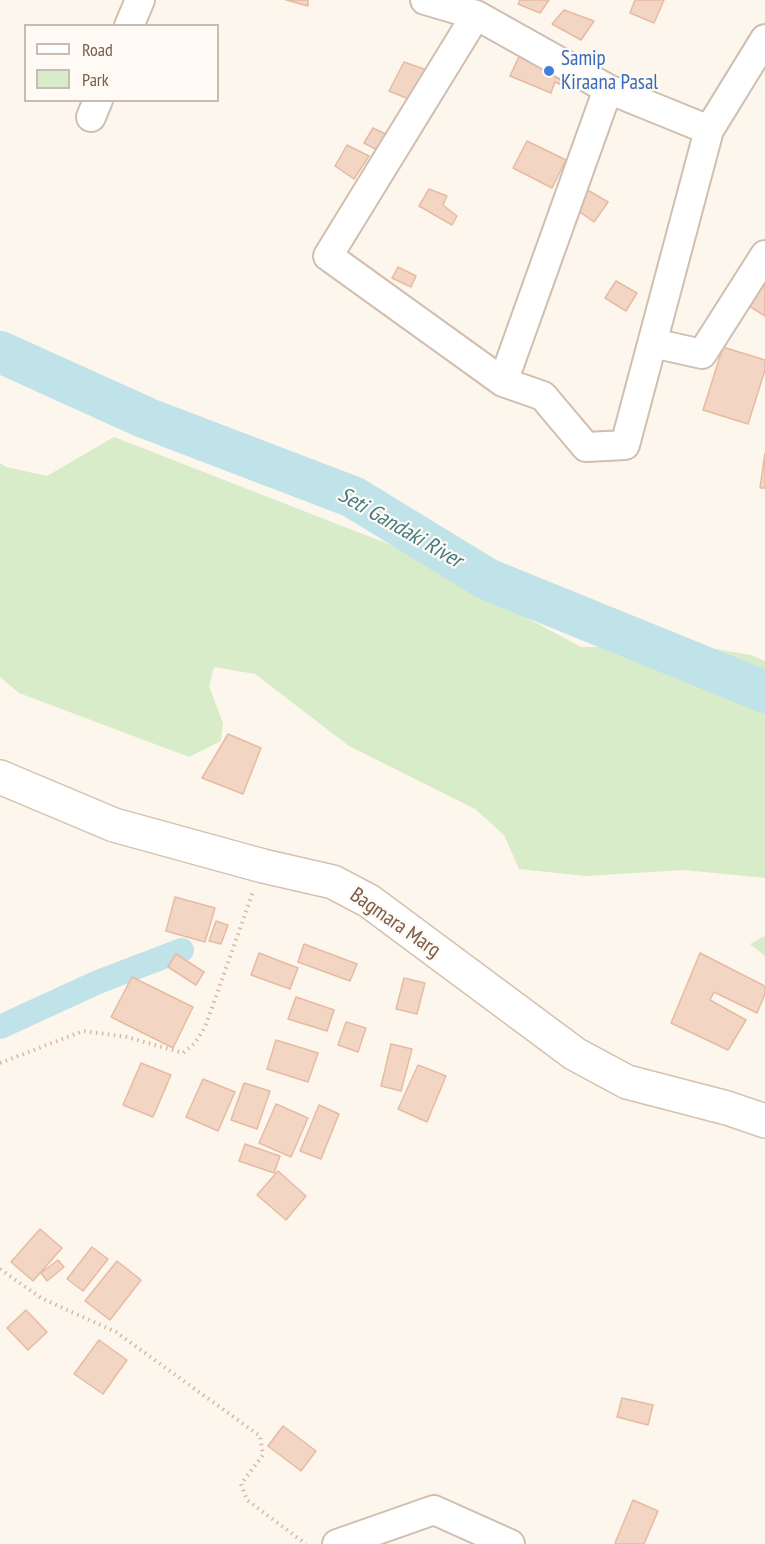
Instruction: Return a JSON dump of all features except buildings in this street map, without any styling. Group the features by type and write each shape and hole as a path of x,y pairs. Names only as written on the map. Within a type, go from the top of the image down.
{"main road":[{"name":"Bagmara Marg","path":"0,777 114,825 263,866 333,882 369,901 575,1054 627,1082 727,1108 765,1121"}],"street":[{"path":"130,24 140,0"},
{"path":"424,0 476,15 608,89 709,130"},
{"path":"476,15 328,256 503,382 543,396 586,447 625,445 709,130 765,39"},
{"path":"503,382 608,89"},
{"path":"653,343 702,354 765,255"},
{"path":"337,1544 434,1510 510,1544"}],"path":[{"path":"0,1063 83,1031 127,1037 183,1053 195,1043 205,1027 263,866"},
{"path":"0,1269 40,1298 116,1332 260,1436 263,1455 241,1485 247,1500 306,1544"}],"green space":[{"path":"114,437 391,545 581,647 692,645 751,655 765,661 765,878 684,870 586,876 519,869 504,835 475,809 349,746 255,674 214,667 209,686 223,723 221,741 189,757 19,693 0,677 0,463 6,467 47,476"},
{"path":"765,936 765,956 750,944"}],"waterway":[{"name":"Seti Gandaki River","path":"0,352 146,418 353,497 487,579 765,692"},
{"path":"0,1027 98,982 182,950"}],"place":[{"name":"Samip Kiraana Pasal","path":"549,71"}]}
